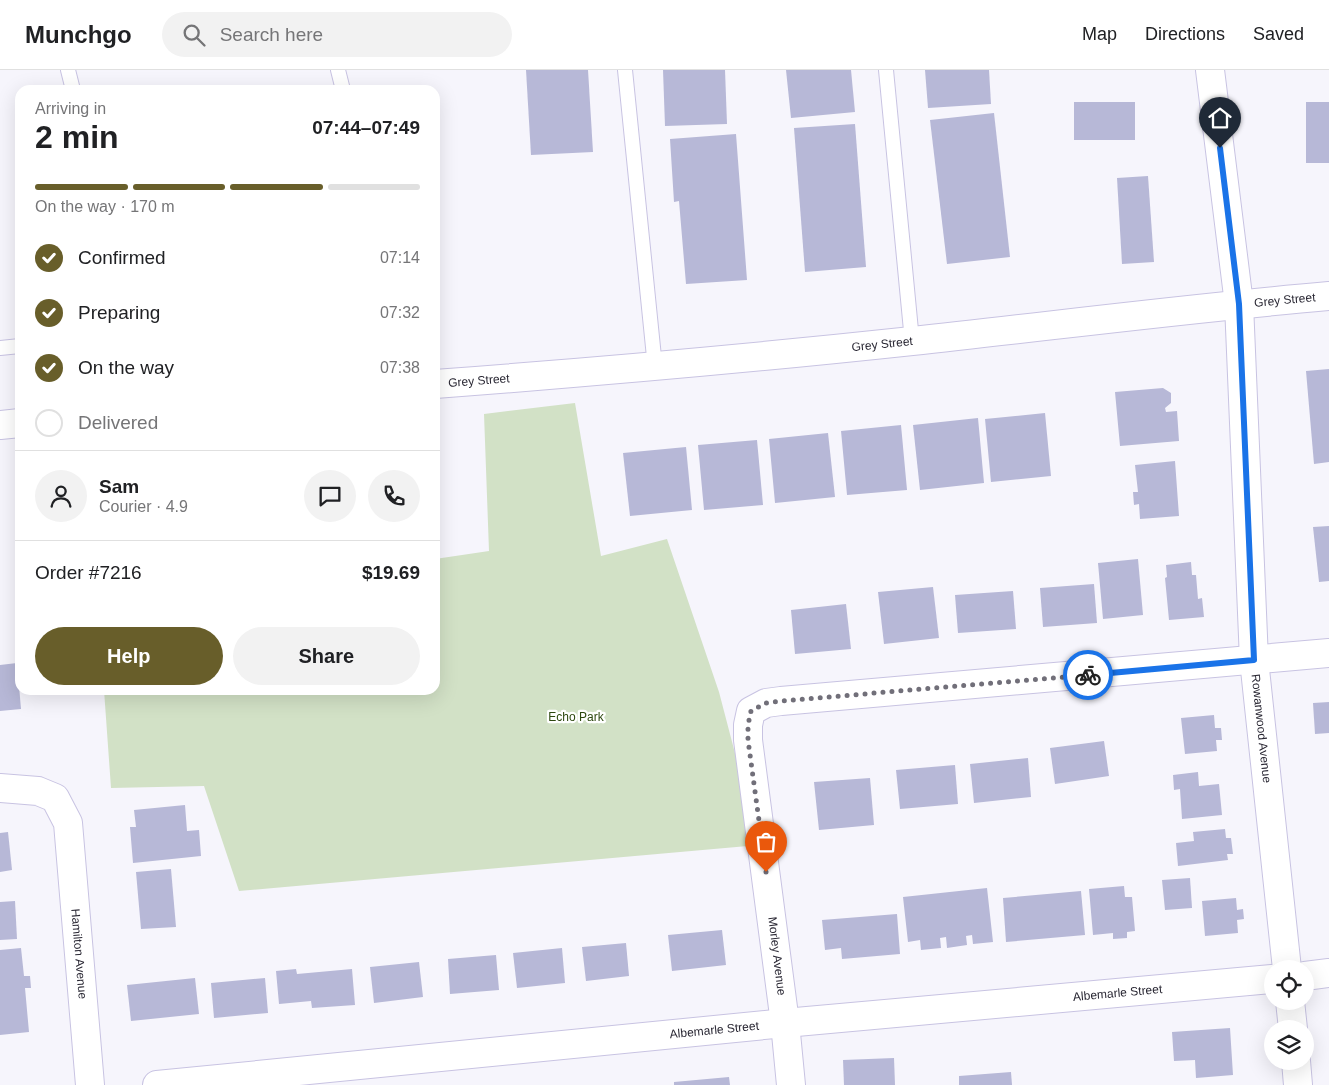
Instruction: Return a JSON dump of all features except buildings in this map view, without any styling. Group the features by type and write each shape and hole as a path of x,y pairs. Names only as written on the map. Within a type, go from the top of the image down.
{"street":[{"name":"Rowanwood Avenue","path":"1210,70 1239,304 1254,660 1286,960"},
{"name":"Grey Street","path":"440,384 655,367 1329,296"},
{"path":"0,425 15,424"},
{"path":"1254,660 1329,653"},
{"name":"Morley Avenue","path":"791,1085 786,1023 748,740 748,725 751,711 766,703 781,701 1254,660"},
{"name":"Hamilton Avenue","path":"0,788 38,791 54,798 68,823 90,1085"},
{"path":"1314,975 1329,973"},
{"name":"Albemarle Street","path":"157,1085 786,1023 1264,980"},
{"path":"1297,1070 1298,1085"}],"lane":[{"path":"68,70 72,85"},
{"path":"338,70 342,85"},
{"path":"626,70 655,367"},
{"path":"886,70 912,341"},
{"path":"0,348 15,346"}],"green space":[{"name":"Echo Park","path":"575,403 601,556 667,539 719,692 759,845 239,891 204,786 111,788 104,695 440,695 440,558 489,551 484,414"}],"way so far":[{"path":"766,872 748,740 748,725 751,711 766,703 781,701 1088,675"}],"route":[{"path":"1088,675 1254,660 1239,304 1220,148"}]}
